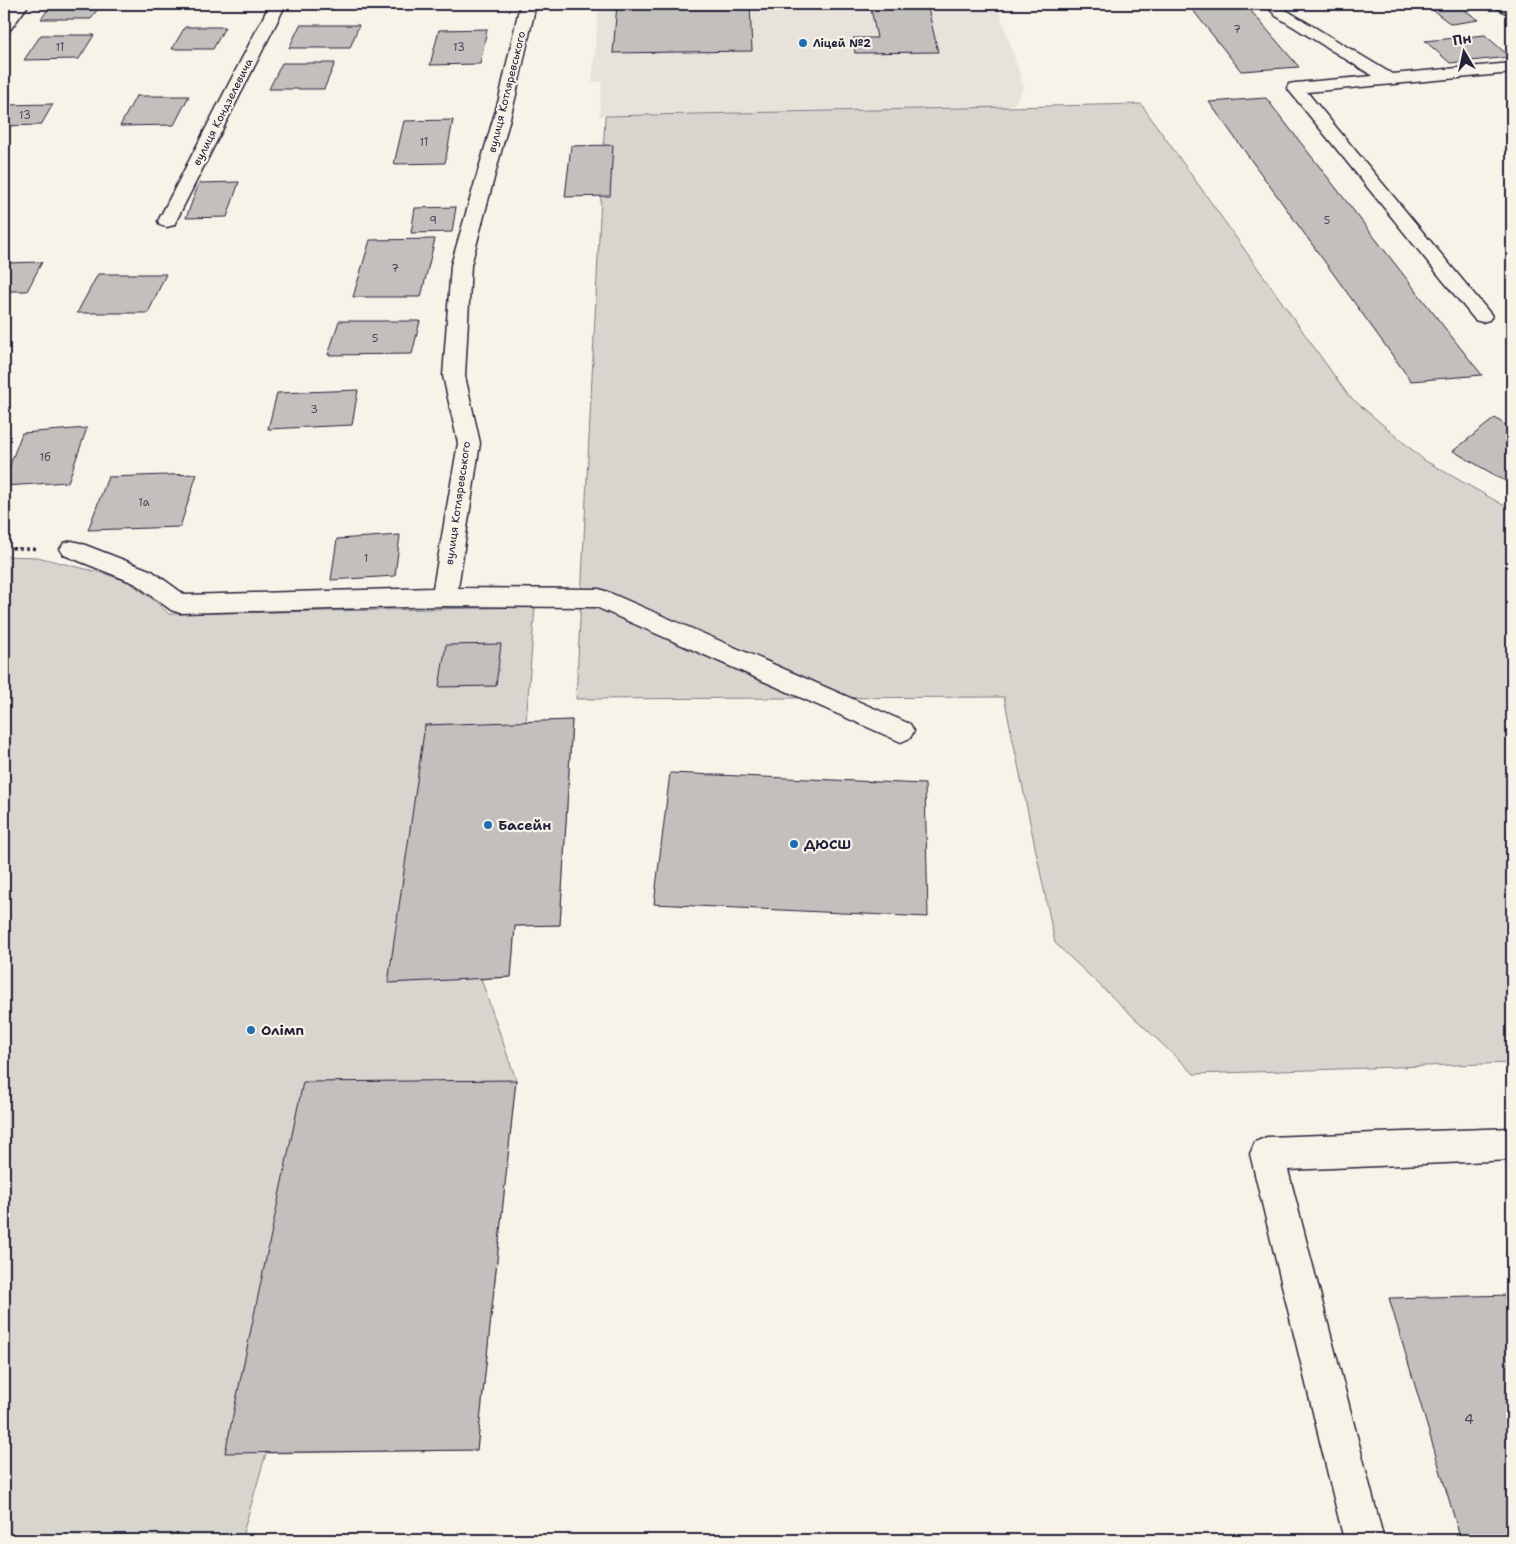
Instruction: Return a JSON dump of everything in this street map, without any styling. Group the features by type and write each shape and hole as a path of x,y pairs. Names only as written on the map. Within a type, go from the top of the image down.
{"street":[{"path":"4,27 21,4"},
{"name":"вулиця Кондзелевича","path":"167,221 278,4"},
{"name":"вулиця Котляревського","path":"444,597 469,443 454,376 461,265 507,99 528,4"},
{"path":"1273,4 1281,12 1389,79"},
{"path":"1482,316 1296,88 1512,68"},
{"path":"72,549 143,577 180,604 444,597 599,598 901,731"},
{"path":"1364,1540 1267,1154 1512,1144"}],"shaded area":[{"name":"Ліцей №2","path":"599,4 997,4 1024,87 1014,104 1004,108 599,116 602,82 592,82"},
{"path":"1141,104 1348,395 1424,460 1512,510 1512,1063 1194,1074 1055,943 1004,697 576,699 605,116"},
{"name":"Олімп","path":"4,556 37,557 106,574 129,582 169,614 535,607 526,722 572,720 560,925 515,926 511,977 481,979 516,1080 477,1450 266,1453 241,1540 4,1540"}],"building":[{"path":"52,4 101,4 91,19 41,19"},
{"path":"617,4 750,4 752,51 613,53"},
{"path":"870,4 927,4 938,52 855,53 853,38 877,38"},
{"path":"1188,4 1245,4 1299,67 1241,71"},
{"path":"1456,4 1479,20 1451,24 1427,6"},
{"path":"300,25 359,25 350,48 289,48"},
{"path":"185,27 225,27 213,49 172,49"},
{"path":"487,29 480,64 430,65 439,30"},
{"path":"41,35 94,35 79,59 24,60"},
{"path":"1485,35 1510,57 1450,63 1425,41"},
{"path":"282,63 335,63 324,89 269,89"},
{"path":"136,96 189,96 174,125 120,126"},
{"path":"1266,98 1482,375 1411,381 1209,102"},
{"path":"53,104 41,125 4,126 4,105"},
{"path":"453,120 445,163 394,164 404,121"},
{"path":"613,145 610,196 565,197 571,146"},
{"path":"239,182 227,217 186,218 199,183"},
{"path":"456,207 452,232 411,233 415,208"},
{"path":"435,239 421,297 353,297 370,240"},
{"path":"42,262 27,291 4,291 4,263"},
{"path":"98,274 166,274 148,313 77,313"},
{"path":"339,321 420,321 412,354 328,355"},
{"path":"358,390 352,425 268,429 277,393"},
{"path":"1495,418 1512,429 1512,485 1453,451"},
{"path":"87,428 68,482 4,486 4,481 22,433"},
{"path":"197,474 180,527 88,530 108,477"},
{"path":"400,535 395,576 331,580 337,539"},
{"path":"501,644 496,686 439,687 446,645"},
{"name":"Басейн","path":"572,720 560,925 515,926 511,977 388,983 425,725"},
{"name":"ДЮСШ","path":"670,773 925,784 928,917 654,904"},
{"path":"516,1080 477,1450 225,1453 303,1082"},
{"path":"1512,1295 1512,1540 1461,1540 1389,1298"}],"place":[{"name":"Ліцей №2","path":"803,43"},
{"name":"Басейн","path":"488,825"},
{"name":"ДЮСШ","path":"794,844"},
{"name":"Олімп","path":"251,1030"}]}
